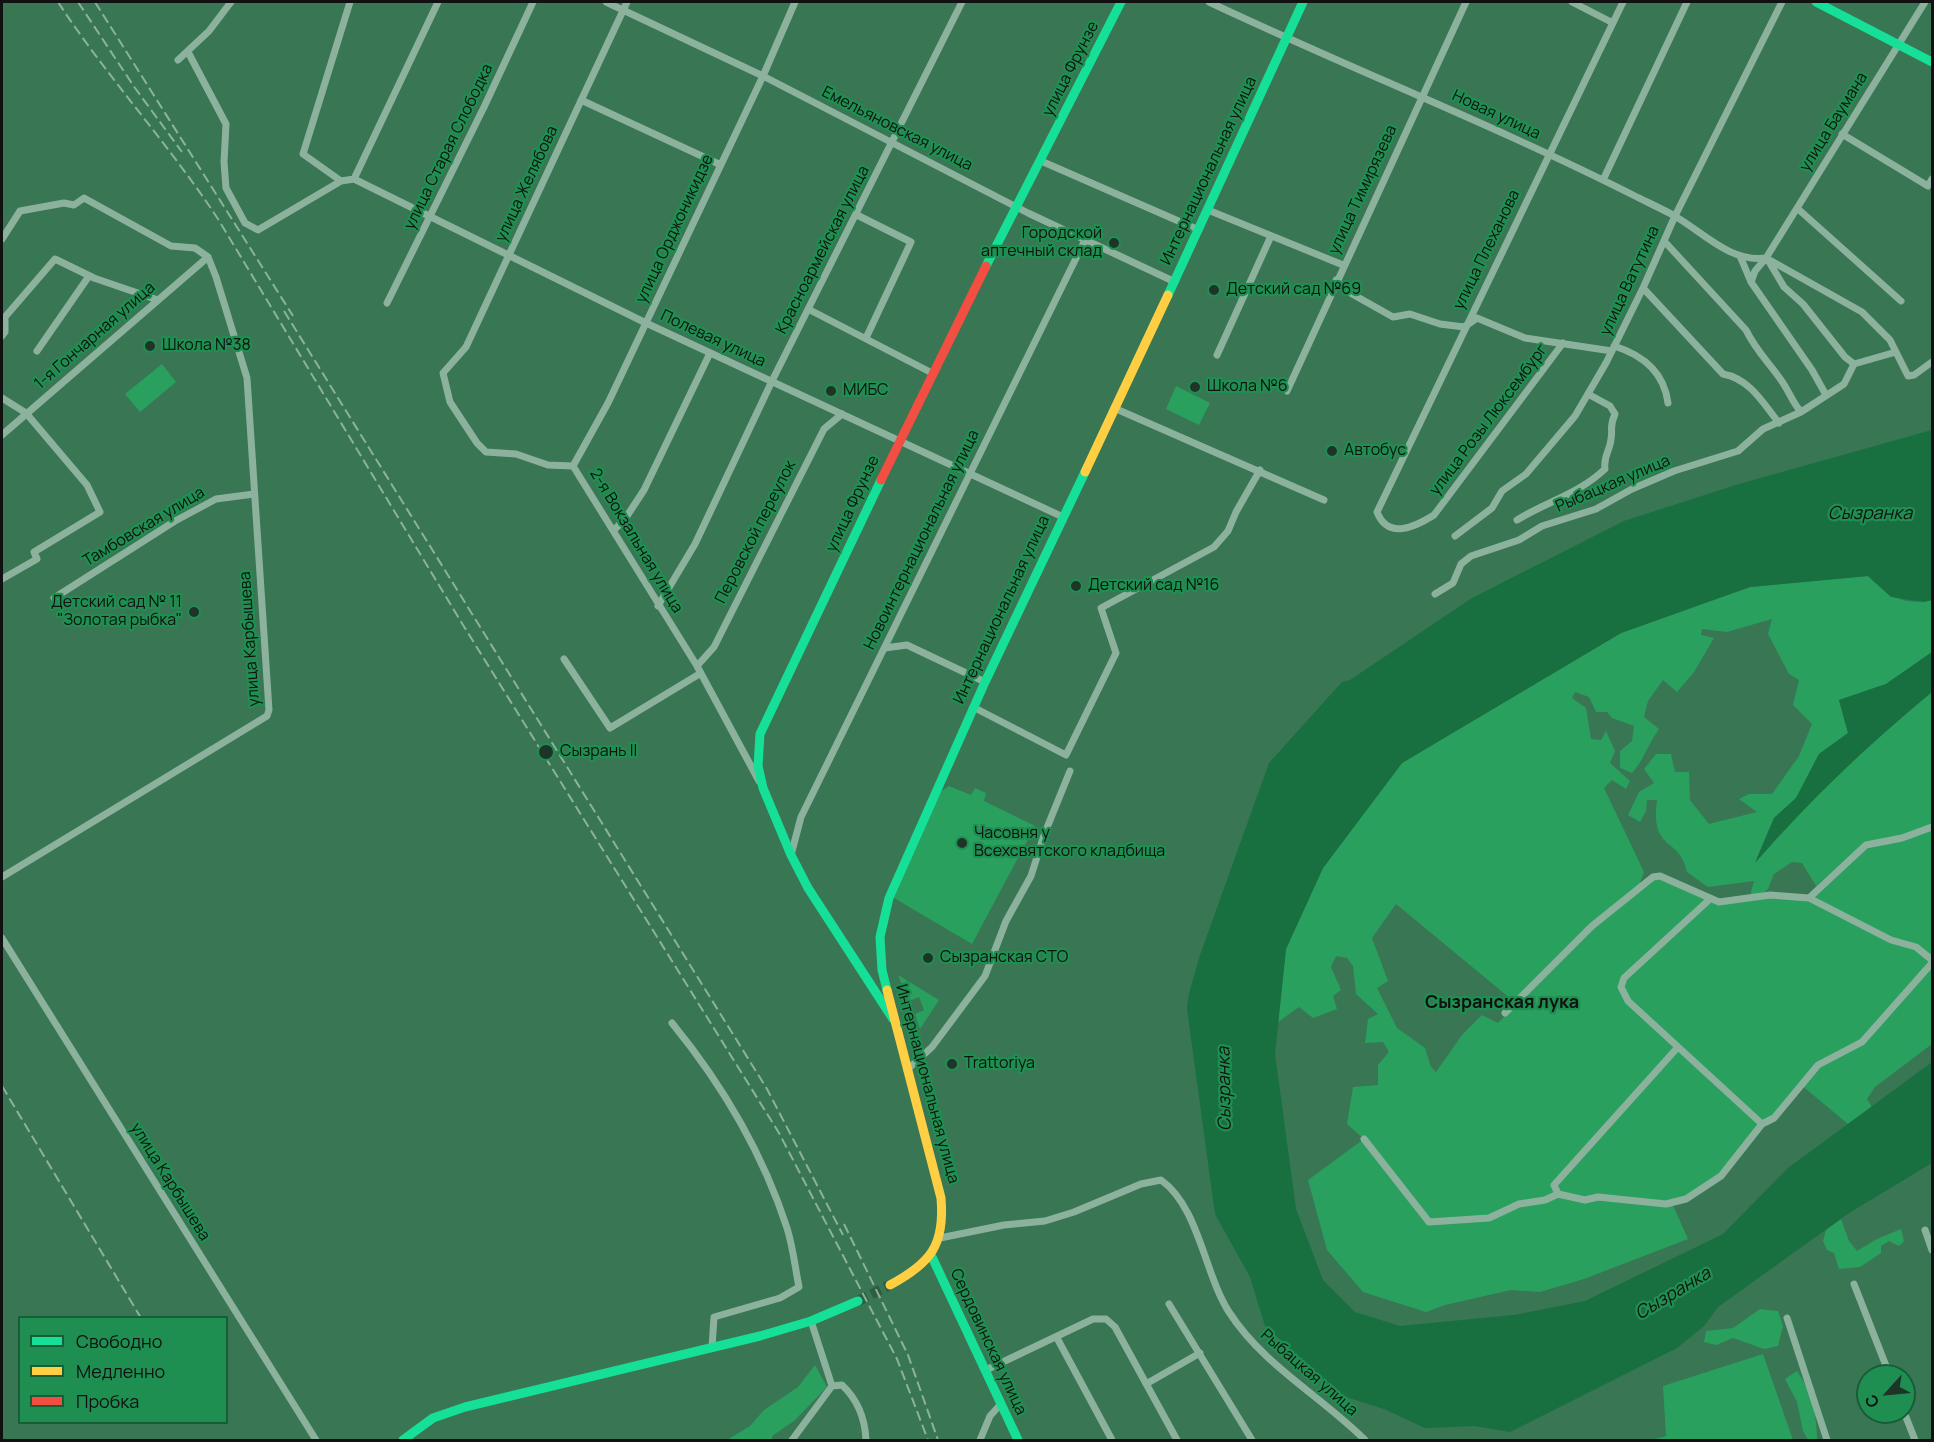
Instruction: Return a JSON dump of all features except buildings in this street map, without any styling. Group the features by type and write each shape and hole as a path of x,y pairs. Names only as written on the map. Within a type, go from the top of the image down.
{"main road":[{"name":"улица Фрунзе","path":"893,1019 808,888 791,855 763,788 758,766 760,734 932,373 1121,2"},
{"name":"Интернациональная улица","path":"932,1257 940,1238 944,1219 941,1198 882,970 880,937 889,898 985,682 1175,282 1303,2"},
{"path":"1816,2 1932,62"},
{"path":"866,976 873,977 882,970"},
{"path":"890,1285 920,1269 932,1257"},
{"name":"Сердовинская улица","path":"932,1257 1018,1440"},
{"path":"403,1440 433,1418 465,1407 811,1321 858,1301"}],"street":[{"path":"178,60 210,31 231,2"},
{"path":"341,181 303,154 350,2"},
{"path":"188,52 226,124 224,162 226,188 245,223 258,230 341,181 354,179 438,2"},
{"name":"улица Старая Слободка","path":"387,303 533,2"},
{"name":"Емельяновская улица","path":"606,2 763,76 1017,206 1175,282"},
{"name":"улица Желябова","path":"443,373 466,347 627,2"},
{"name":"улица Орджоникидзе","path":"573,466 608,403 763,76 795,2"},
{"name":"Красноармейская улица","path":"658,606 695,544 772,381 962,2"},
{"name":"Новая улица","path":"1209,2 1286,38 1423,96 1603,180 1675,216 1713,242 1740,256 1754,260 1766,258"},
{"name":"улица Тимирязева","path":"1287,391 1336,280 1466,2"},
{"path":"1572,2 1613,22"},
{"name":"улица Плеханова","path":"1377,512 1464,327 1623,2"},
{"path":"1603,180 1687,2"},
{"name":"улица Ватутина","path":"1455,536 1492,508 1502,491 1526,474 1561,436 1588,394 1613,349 1665,242 1675,216 1782,2"},
{"name":"улица Баумана","path":"1751,282 1755,271 1766,258 1924,2"},
{"path":"581,100 721,165"},
{"path":"1842,134 1928,186 1932,179"},
{"path":"1041,161 1199,230"},
{"name":"Полевая улица","path":"354,179 646,322 1063,517"},
{"path":"2,239 20,211 64,203 74,205 84,198 171,246 195,248 208,257"},
{"path":"1797,208 1901,301"},
{"path":"1208,210 1343,265"},
{"path":"857,215 911,242 866,338"},
{"path":"1217,355 1271,236"},
{"name":"Новоинтернациональная улица","path":"791,855 801,817 1085,240"},
{"path":"1665,242 1746,330 1754,346 1783,382 1792,402 1801,412"},
{"path":"1740,256 1751,282 1812,370 1826,395"},
{"name":"1-я Гончарная улица","path":"2,435 208,257"},
{"name":"улица Карбышева","path":"2,877 267,716 269,710 247,378 208,257"},
{"path":"1766,258 1784,287 1803,304 1845,357 1854,364 1896,352"},
{"path":"1766,258 1862,312 1879,327 1908,375 1914,375 1932,363"},
{"path":"2,336 5,332 4,317 56,259 89,276 158,300"},
{"name":"1-я Гончарная улица","path":"37,351 89,276"},
{"path":"1336,280 1353,295 1393,318 1410,314 1440,324 1464,327 1477,318 1525,338 1631,351 1646,362 1666,385 1668,403"},
{"path":"1643,288 1723,375 1732,376 1759,395 1779,423"},
{"path":"808,309 932,373"},
{"name":"улица Розы Люксембург","path":"1377,512 1381,521 1389,528 1407,529 1434,514 1563,343"},
{"path":"614,530 644,490 710,352"},
{"name":"Рыбацкая улица","path":"1435,594 1453,583 1461,564 1471,556 1519,540 1542,526 1596,509 1632,489 1674,471 1738,451 1763,429 1801,412 1844,384 1854,364"},
{"name":"2-я Вокзальная улица","path":"443,373 450,402 477,443 486,452 516,454 548,465 573,466 614,530 658,606 698,666 763,788"},
{"path":"1517,520 1539,507 1585,487 1605,469 1603,458 1611,439 1609,427 1615,414 1610,406 1588,394"},
{"path":"2,398 26,413 87,485 100,512 34,552 37,559 2,579"},
{"path":"1114,408 1324,500"},
{"name":"Перовской переулок","path":"698,666 714,646 824,429 842,414"},
{"path":"973,708 1066,755 1116,653 1101,608 1214,547 1228,531 1260,470"},
{"name":"Тамбовская улица","path":"54,598 175,521 216,498 254,494"},
{"path":"885,648 908,645 985,682"},
{"path":"564,658 610,728 701,673"},
{"path":"907,1070 932,1047 985,976 1006,921 1031,876 1044,835 1070,771"},
{"path":"1809,898 1866,845 1902,838 1932,827"},
{"path":"1364,1138 1429,1222 1489,1218 1519,1204 1545,1200 1558,1194 1585,1200 1598,1197 1666,1204 1686,1199 1720,1176 1762,1124 1774,1118 1818,1065 1862,1042 1932,962 1916,946 1891,939 1809,898 1770,895 1719,902 1660,876 1645,881 1592,926 1504,1013"},
{"path":"1710,899 1624,978 1622,987 1628,1001 1762,1124"},
{"name":"улица Карбышева","path":"2,938 316,1440"},
{"path":"672,1023 732,1108 773,1188 788,1230 799,1287 780,1298 714,1317 712,1347"},
{"path":"1558,1194 1554,1185 1678,1047"},
{"name":"Рыбацкая улица","path":"940,1238 1004,1225 1045,1221 1074,1212 1141,1184 1161,1180 1175,1190 1189,1215 1218,1294 1240,1328 1263,1354 1365,1440"},
{"path":"1924,1230 1932,1251"},
{"path":"1854,1284 1885,1364"},
{"path":"1169,1304 1252,1440"},
{"path":"1787,1318 1827,1440"},
{"path":"986,1371 1093,1319 1106,1319 1115,1327 1177,1440"},
{"path":"811,1321 832,1386"},
{"path":"1057,1338 1112,1440"},
{"path":"1146,1384 1200,1353"},
{"path":"792,1440 832,1386 842,1385 854,1398 865,1425 866,1440"},
{"path":"980,1440 990,1416 1000,1405"},
{"path":"1909,1424 1915,1440"}],"shaded area":[{"path":"162,364 176,382 140,412 125,394"},
{"path":"1176,386 1210,403 1199,425 1166,409"},
{"path":"1868,576 1897,598 1912,602 1932,600 1932,652 1886,684 1839,700 1848,733 1819,754 1796,798 1774,818 1756,860 1791,821 1877,737 1932,692 1932,1044 1875,1087 1867,1099 1872,1107 1848,1124 1800,1084 1774,1118 1762,1124 1720,1176 1705,1188 1672,1203 1688,1239 1584,1279 1540,1292 1511,1290 1445,1305 1426,1312 1363,1292 1327,1250 1308,1180 1364,1139 1347,1124 1353,1087 1378,1085 1378,1065 1389,1052 1383,1042 1365,1043 1368,1019 1378,1014 1356,994 1353,966 1347,958 1336,956 1331,967 1341,990 1333,996 1337,1009 1313,1018 1299,1007 1278,1022 1286,949 1323,868 1402,763 1621,633 1750,587","holes":["1772,619 1768,634 1789,674 1799,680 1793,705 1812,724 1799,756 1772,794 1749,794 1739,799 1757,812 1709,824 1690,800 1689,772 1675,772 1671,754 1656,754 1644,769 1654,783 1639,792 1628,815 1640,822 1646,811 1647,800 1657,800 1658,829 1662,837 1678,853 1687,872 1708,887 1754,881 1750,896 1714,901 1653,877 1639,886 1644,872 1604,788 1612,780 1626,789 1630,781 1610,763 1615,751 1606,731 1601,740 1591,739 1586,708 1572,698 1575,692 1589,697 1596,712 1607,712 1612,718 1634,726 1632,741 1620,751 1620,768 1632,773 1659,729 1644,717 1648,701 1663,680 1677,692 1694,672 1714,638 1701,635 1702,629 1727,632","1792,862 1802,863 1816,886 1840,865 1809,898 1760,896 1768,889 1774,874","1396,904 1517,1004 1498,1023 1482,1015 1462,1035 1436,1072 1431,1067 1425,1048 1397,1028 1377,988 1388,981 1372,938"]},
{"path":"949,786 971,795 975,788 986,793 984,801 1035,826 972,944 894,898 939,793"},
{"path":"898,975 939,1000 920,1029 915,1014 924,1010 919,997 909,1001"},
{"path":"1841,1219 1849,1241 1857,1251 1901,1229 1904,1241 1899,1246 1889,1241 1881,1246 1881,1253 1860,1267 1839,1269 1834,1253 1827,1250 1823,1241 1826,1230"},
{"path":"1760,1309 1778,1311 1783,1326 1778,1346 1764,1349 1733,1338 1716,1345 1704,1342 1706,1331 1733,1328"},
{"path":"1763,1354 1793,1440 1652,1440 1666,1436 1663,1386"},
{"path":"815,1365 827,1387 794,1421 772,1436 772,1440 727,1440 750,1426 764,1410 798,1387"},
{"path":"1797,1371 1813,1404 1817,1440 1808,1440 1803,1431 1797,1402 1785,1379"}],"water":[{"name":"Сызранка","path":"1932,430 1932,600 1924,602 1891,597 1868,576 1750,587 1621,633 1402,763 1323,868 1286,949 1275,1054 1296,1209 1323,1280 1355,1312 1400,1326 1514,1315 1585,1301 1723,1234 1788,1168 1932,1062 1932,1163 1849,1213 1718,1307 1704,1326 1677,1348 1510,1432 1474,1426 1425,1428 1384,1409 1349,1398 1331,1387 1265,1326 1250,1277 1215,1214 1187,1009 1199,958 1269,763 1342,682 1350,680 1472,598 1624,521 1739,484"},
{"path":"1932,652 1932,692 1840,774 1755,863 1774,818 1796,798 1819,754 1848,733 1839,700 1886,684"}],"tunnel":[{"path":"858,1301 890,1285"}],"railway":[{"path":"58,2 218,219 463,625 779,1133 897,1359 928,1440"},
{"path":"78,2 135,88 182,152"},
{"path":"95,2 293,316"},
{"path":"284,311 767,1089 843,1235"},
{"path":"2,1086 140,1316"},
{"path":"844,1224 908,1355 938,1440"}],"traffic: fast":[{"path":"986,266 1121,2"},
{"path":"1168,295 1303,2"},
{"path":"1816,2 1932,62"},
{"path":"887,990 882,970 880,937 889,898 985,682 1085,472"},
{"path":"881,480 760,734 758,766 763,788 791,855 808,888 893,1019"},
{"path":"932,1257 1018,1440"},
{"path":"403,1440 433,1418 465,1407 760,1336 811,1321 858,1301"}],"traffic: slow":[{"path":"1085,472 1168,295"},
{"path":"887,990 941,1198 942,1214 937,1240 932,1251 916,1269 890,1285"}],"traffic: jam":[{"path":"881,480 986,266"}],"place":[{"name":"Городской аптечный склад","path":"1114,243"},
{"name":"Детский сад №69","path":"1214,290"},
{"name":"Школа №38","path":"150,346"},
{"name":"Школа №6","path":"1195,387"},
{"name":"МИБС","path":"831,391"},
{"name":"Автобус","path":"1332,451"},
{"name":"Детский сад №16","path":"1076,586"},
{"name":"Детский сад № 11 \"Золотая рыбка\"","path":"194,612"},
{"name":"Сызрань II","path":"546,752"},
{"name":"Часовня у Всехсвятского кладбища","path":"962,843"},
{"name":"Сызранская СТО","path":"928,958"},
{"name":"Trattoriya","path":"952,1064"}],"district":[{"name":"Сызранская лука","path":"1502,1003"}]}
